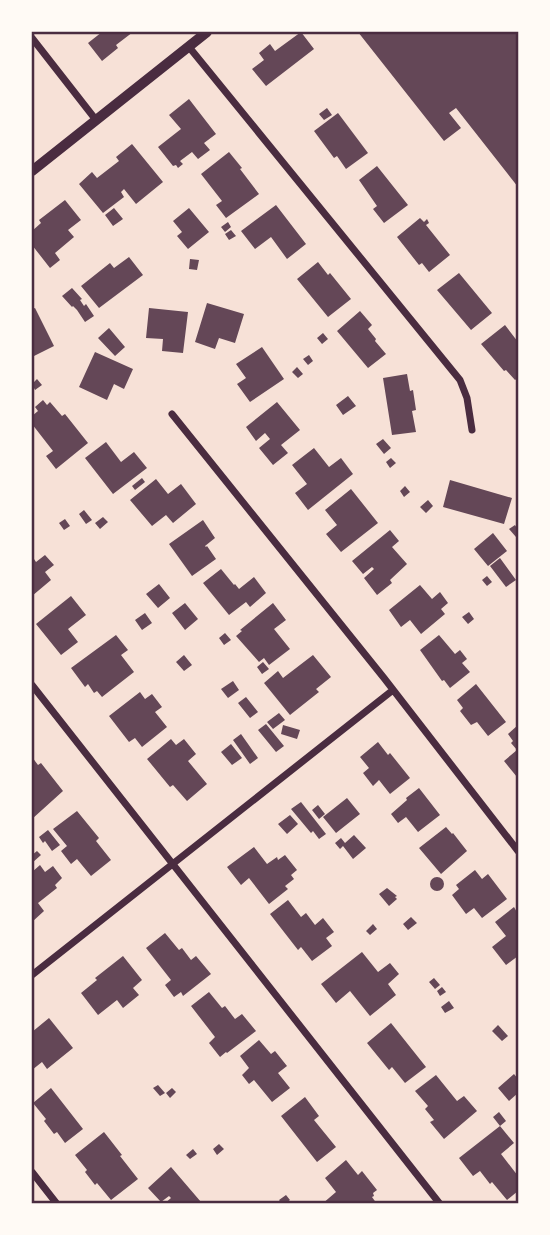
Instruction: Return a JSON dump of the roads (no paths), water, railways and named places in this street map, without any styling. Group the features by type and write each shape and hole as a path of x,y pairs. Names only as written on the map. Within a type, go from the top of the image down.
{"street":[{"path":"32,171 207,32"},
{"path":"32,38 96,120"},
{"path":"189,47 460,380 467,398 472,430"},
{"path":"172,414 519,851"},
{"path":"32,685 440,1203"},
{"path":"32,975 393,690"},
{"path":"32,1172 57,1203"}]}
